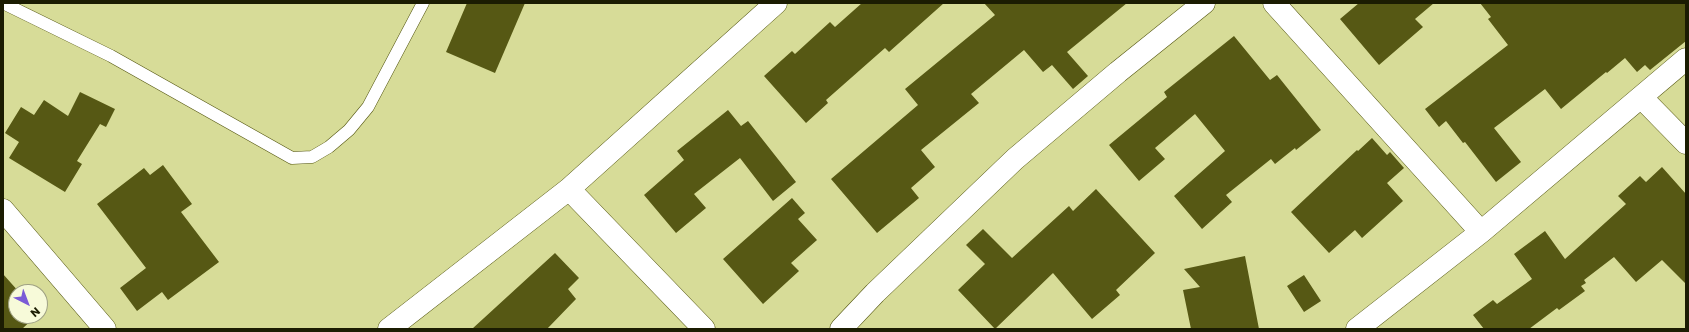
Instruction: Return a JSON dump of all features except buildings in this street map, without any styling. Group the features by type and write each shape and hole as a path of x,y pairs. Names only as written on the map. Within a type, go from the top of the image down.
{"street":[{"path":"389,329 569,189 776,3"},
{"path":"841,329 874,293 1015,159 1118,72 1204,3"},
{"path":"1274,3 1481,232"},
{"path":"1357,329 1481,232 1686,59"},
{"path":"1641,97 1686,143"},
{"path":"569,189 704,329"},
{"path":"3,210 105,329"}],"lane":[{"path":"3,3 111,56 292,158 312,157 329,147 349,130 368,107 423,3"}]}
